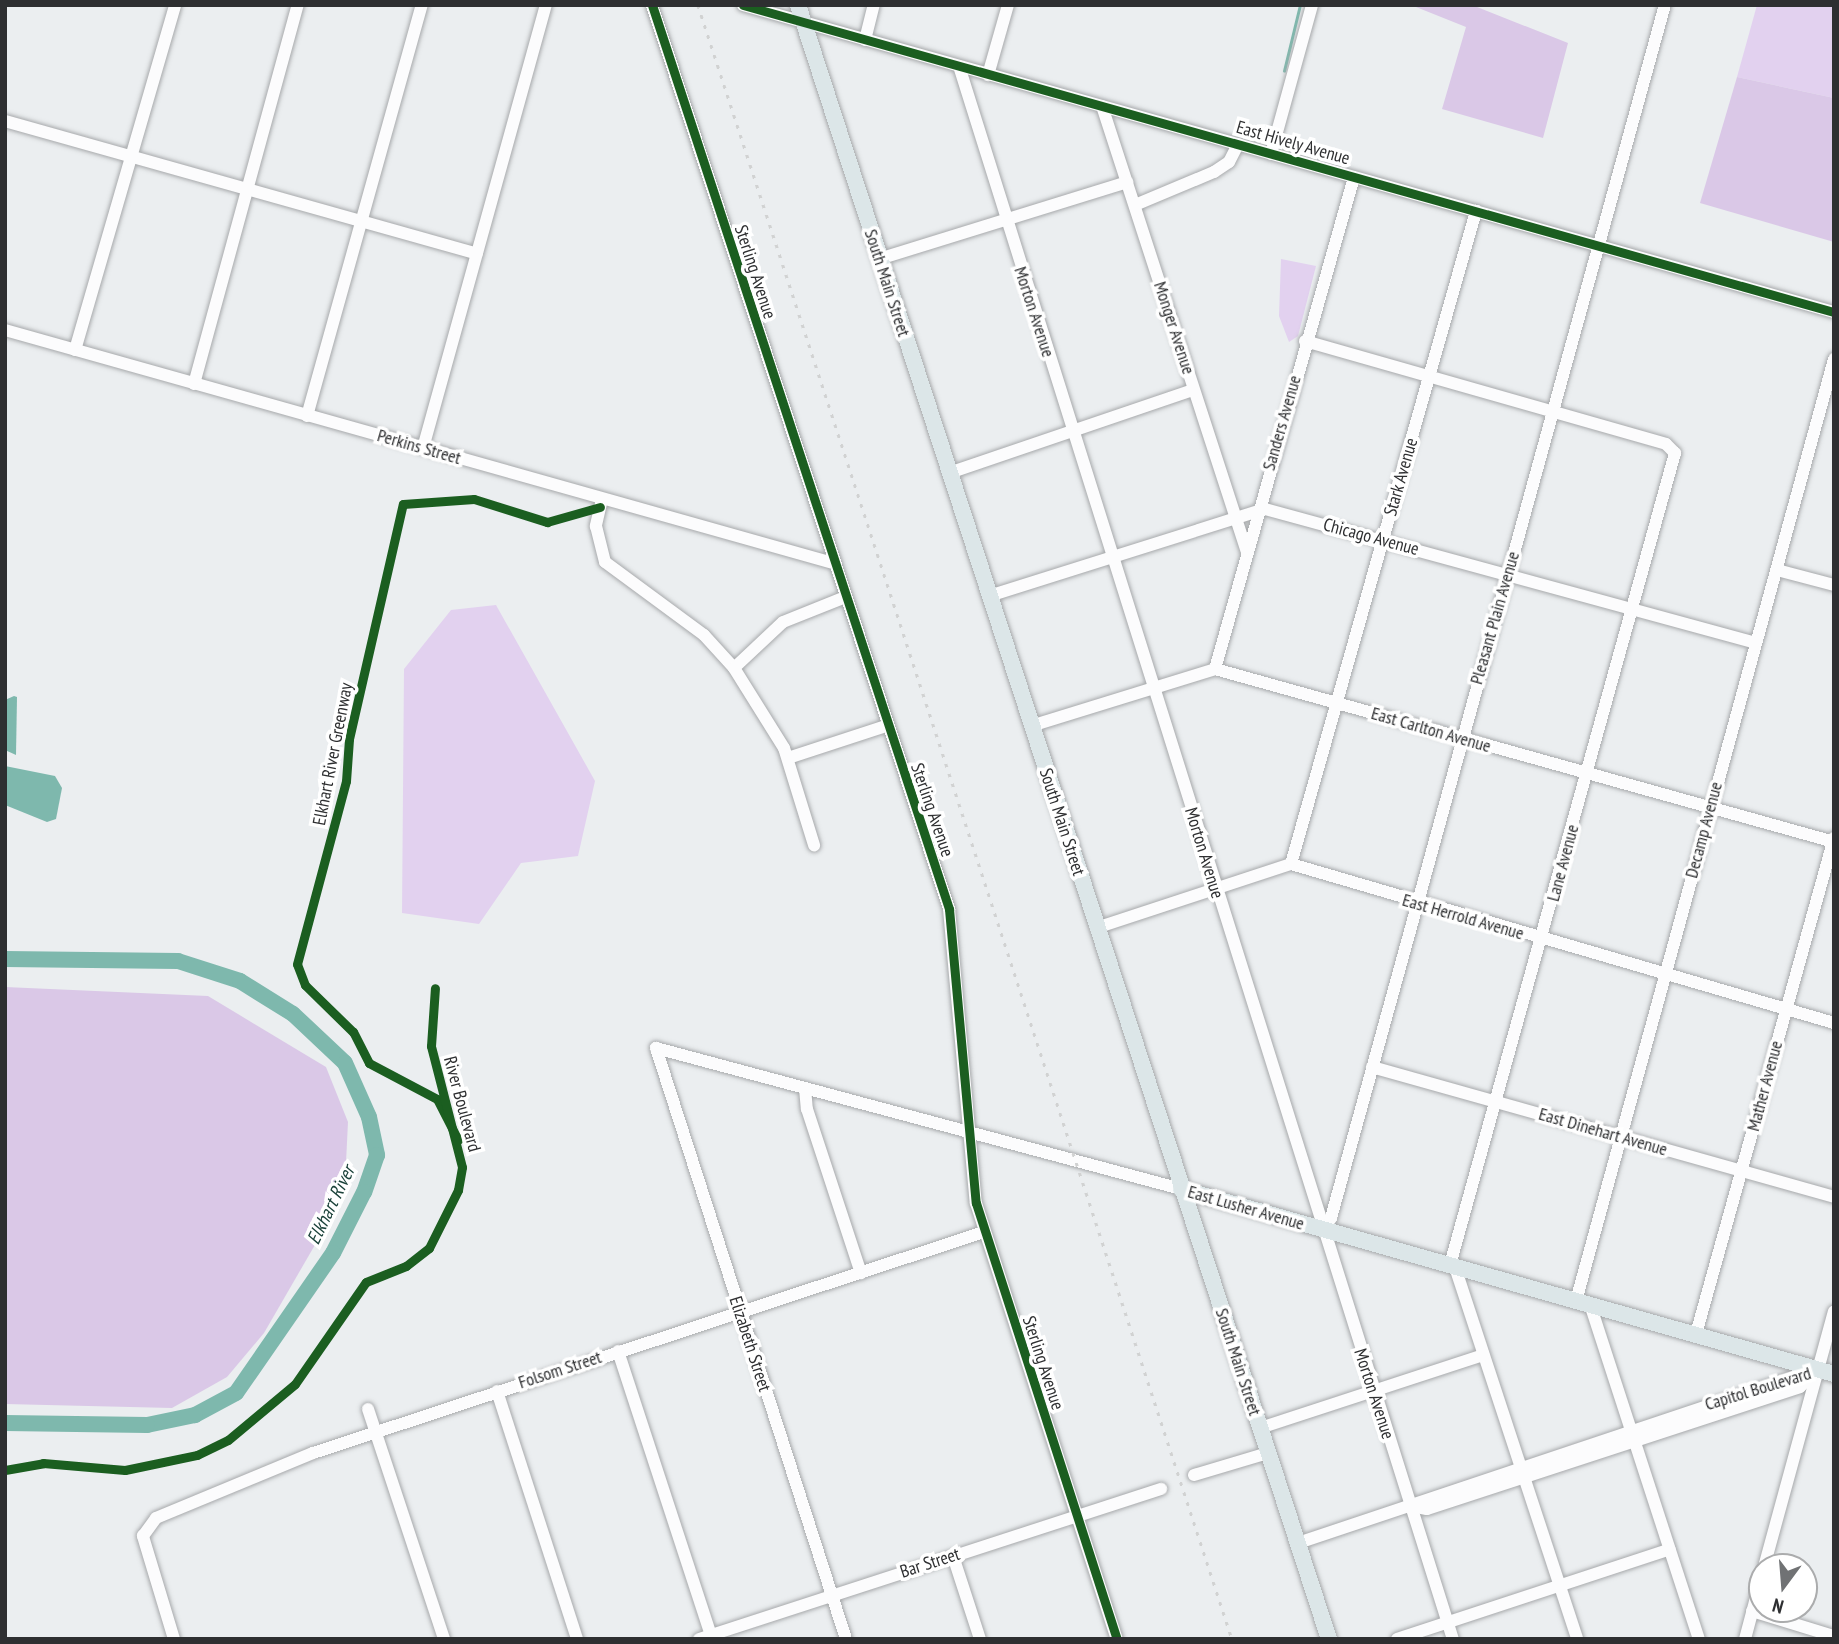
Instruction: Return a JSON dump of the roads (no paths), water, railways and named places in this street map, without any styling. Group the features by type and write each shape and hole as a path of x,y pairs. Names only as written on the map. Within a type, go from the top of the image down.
{"main road":[{"name":"South Main Street","path":"798,5 1329,1639"},
{"name":"East Lusher Avenue","path":"1181,1189 1826,1371"}],"street":[{"path":"75,350 175,5"},
{"path":"194,384 298,5"},
{"path":"307,416 422,5"},
{"path":"423,448 546,5"},
{"name":"Sterling Avenue","path":"652,5 843,598 949,909 958,957 968,1133 984,1232 1117,1639"},
{"name":"East Hively Avenue","path":"743,5 1834,312"},
{"path":"865,40 874,5"},
{"path":"988,75 1008,5"},
{"path":"1271,154 1312,5"},
{"name":"Pleasant Plain Avenue","path":"1323,1230 1331,1218 1665,5"},
{"name":"Morton Avenue","path":"959,66 1004,222 1113,556 1215,890 1453,1639"},
{"name":"Monger Avenue","path":"1102,106 1246,550"},
{"path":"5,121 477,254"},
{"path":"1135,205 1214,172 1228,162 1238,144"},
{"name":"Sanders Avenue","path":"1215,669 1305,341 1354,177"},
{"path":"879,259 1128,183"},
{"name":"Stark Avenue","path":"1291,864 1476,211"},
{"name":"Perkins Street","path":"5,330 833,563"},
{"path":"1305,341 1552,414"},
{"name":"Decamp Avenue","path":"1583,1303 1620,1137 1834,359"},
{"path":"949,473 1071,428 1194,390"},
{"name":"Lane Avenue","path":"1453,1266 1630,609 1675,453 1666,444 1552,414"},
{"path":"602,499 596,526 605,562 704,635 734,668 770,718 788,758 814,845"},
{"name":"Chicago Avenue","path":"989,596 1265,509 1756,643"},
{"path":"1777,570 1834,585"},
{"path":"734,668 783,622 843,598"},
{"path":"1031,726 1215,669"},
{"name":"East Carlton Avenue","path":"1215,669 1587,775 1833,841"},
{"path":"788,758 886,726"},
{"name":"Mather Avenue","path":"1696,1334 1833,841"},
{"path":"1096,928 1291,864"},
{"name":"East Herrold Avenue","path":"1291,864 1416,904 1834,1023"},
{"name":"East Lusher Avenue","path":"656,1048 1181,1189"},
{"name":"Elizabeth Street","path":"656,1048 846,1639"},
{"name":"East Dinehart Avenue","path":"1373,1067 1834,1198"},
{"path":"805,1087 807,1109 860,1273"},
{"name":"Folsom Street","path":"174,1639 145,1529 156,1518 376,1432 984,1232"},
{"path":"1453,1266 1577,1639"},
{"path":"1583,1303 1633,1436 1699,1639"},
{"path":"1768,1553 1826,1371 1834,1311"},
{"path":"618,1351 707,1637"},
{"path":"1260,1428 1483,1356"},
{"name":"Capitol Boulevard","path":"1298,1543 1826,1371"},
{"path":"497,1391 577,1639"},
{"path":"368,1409 443,1639"},
{"path":"1194,1475 1268,1453"},
{"name":"Bar Street","path":"707,1637 1161,1489"},
{"path":"1397,1639 1670,1549"},
{"path":"953,1556 980,1639"},
{"path":"1791,1623 1834,1636"}],"waterway":[{"path":"1284,71 1300,5"},
{"name":"Elkhart River","path":"5,959 178,961 240,981 293,1014 345,1063 369,1117 377,1155 364,1192 333,1253 236,1393 195,1415 147,1425 5,1423"}],"railway":[{"path":"698,5 1232,1639"}]}
